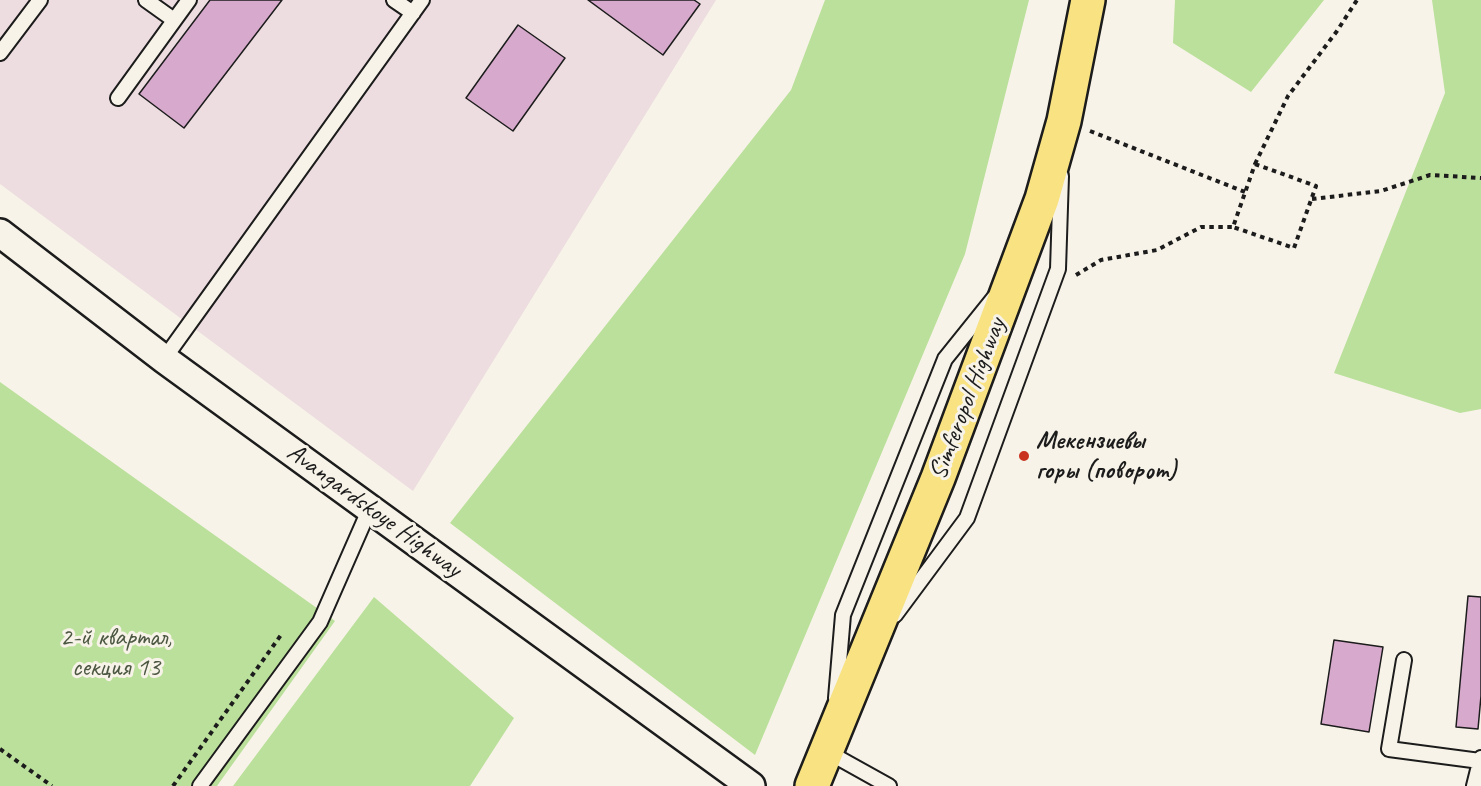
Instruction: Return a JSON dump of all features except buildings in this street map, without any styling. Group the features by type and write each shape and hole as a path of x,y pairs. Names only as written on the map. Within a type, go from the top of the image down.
{"main road":[{"name":"Simferopol Highway","path":"812,786 938,478 1042,199 1064,122 1088,0"}],"street":[{"name":"Avangardskoye Highway","path":"0,233 164,359 751,786"}],"lane":[{"path":"0,53 40,0"},
{"path":"146,0 174,20"},
{"path":"118,98 189,0"},
{"path":"394,0 413,13"},
{"path":"164,359 422,0"},
{"path":"863,657 967,518 1058,269 1064,122"},
{"path":"889,786 830,742 843,615 945,359 1017,268"},
{"path":"200,786 320,622 370,508"},
{"path":"1404,660 1389,749 1480,759 1474,786"}],"path":[{"path":"1233,227 1255,164 1288,96 1337,32 1357,0"},
{"path":"1064,122 1245,192"},
{"path":"1050,291 1101,260 1157,250 1201,227 1233,227 1294,248 1316,186 1255,164"},
{"path":"1312,199 1381,191 1430,176 1481,178"},
{"path":"173,786 281,635"},
{"path":"0,749 52,786"}],"shaded area":[{"path":"0,0 716,0 413,491 0,184"}],"green space":[{"path":"825,0 1029,0 965,254 755,755 450,523 791,90"},
{"path":"1175,0 1324,0 1251,92 1173,43"},
{"path":"1432,0 1481,0 1481,409 1460,413 1334,373 1445,93"},
{"name":"2-й квартал, секция 13","path":"0,382 335,621 217,786 0,786"},
{"path":"374,597 514,718 470,786 233,786"}],"place":[{"name":"Мекензиевы горы (поворот)","path":"1024,456"}]}
